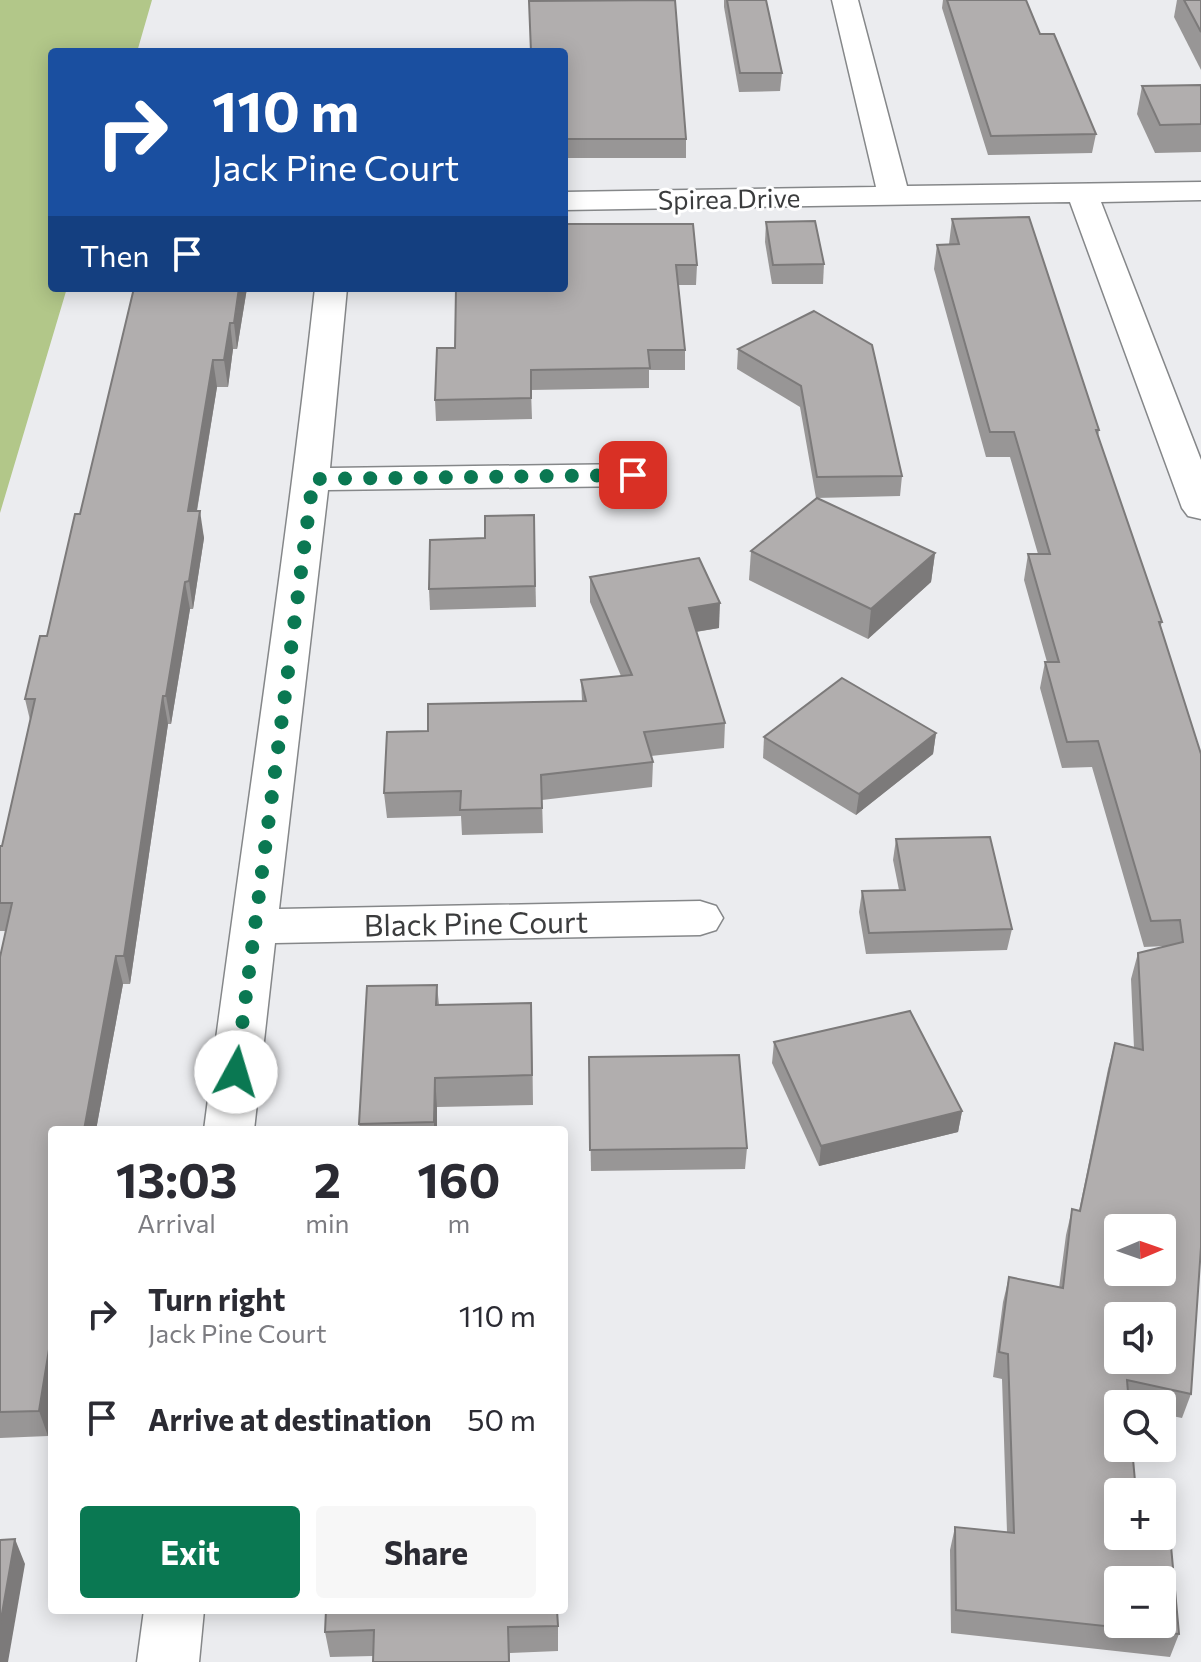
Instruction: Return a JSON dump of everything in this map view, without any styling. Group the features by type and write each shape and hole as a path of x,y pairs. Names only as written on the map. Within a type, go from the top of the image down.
{"street":[{"path":"845,0 894,196"},
{"name":"Spirea Drive","path":"568,201 1201,191"},
{"path":"1082,193 1201,508"},
{"path":"229,1126 252,926 313,479 331,292"},
{"path":"313,479 633,475"},
{"name":"Black Pine Court","path":"252,926 700,918"},
{"path":"168,1662 174,1614"}],"green space":[{"path":"0,0 152,0 138,48 48,48 48,292 66,292 0,513"}],"building":[{"path":"675,0 686,139 568,139 568,48 531,48 529,1"},
{"path":"727,0 766,0 782,73 740,73"},
{"path":"947,0 1026,0 1040,34 1054,34 1096,134 991,136"},
{"path":"1184,0 1201,0 1201,32"},
{"path":"1201,85 1201,124 1160,125 1142,86"},
{"path":"1029,217 1099,430 1096,430 1162,622 1159,622 1201,754 1201,1247 1191,1394 1127,1380 1128,1390 1104,1390 1104,1462 1133,1462 1135,1478 1104,1478 1104,1550 1171,1550 1173,1566 1104,1566 1104,1626 956,1610 955,1527 1014,1533 1008,1354 999,1352 1009,1277 1063,1288 1072,1209 1080,1211 1115,1043 1143,1050 1138,953 1183,942 1180,920 1151,921 1098,741 1067,742 1045,662 1059,662 1028,554 1050,554 1014,432 990,432 937,245 959,244 952,219"},
{"path":"815,221 824,264 773,265 766,222"},
{"path":"568,224 693,224 697,265 676,265 685,350 648,350 650,368 531,370 531,398 435,400 437,348 455,348 456,292 568,292"},
{"path":"133,292 238,292 224,360 213,360 188,511 200,511 166,696 163,696 124,956 116,956 85,1126 48,1126 48,1356 39,1411 0,1412 0,957 12,903 0,903 0,846 35,699 25,699 40,636 47,636 75,514 80,514"},
{"path":"814,311 872,345 902,476 817,477 801,386 738,349"},
{"path":"817,498 935,553 871,609 751,551"},
{"path":"534,515 535,586 429,589 430,540 485,538 485,516"},
{"path":"699,558 720,603 689,608 725,723 644,732 653,762 541,775 542,808 460,810 461,791 384,793 387,732 428,731 428,704 586,701 581,680 632,675 590,577"},
{"path":"842,678 936,733 859,794 764,737"},
{"path":"990,837 1012,929 869,933 862,891 905,890 896,839"},
{"path":"437,985 436,1005 531,1003 532,1075 435,1078 434,1122 359,1124 367,986"},
{"path":"910,1011 962,1111 821,1146 774,1042"},
{"path":"739,1055 747,1148 590,1150 589,1057"},
{"path":"15,1539 0,1625 0,1540"},
{"path":"1176,1601 1179,1634 1176,1634"},
{"path":"326,1614 557,1614 558,1626 508,1627 509,1662 373,1662 374,1630 325,1632"}],"route":[{"path":"236,1072 252,926 313,479 633,475"}]}
